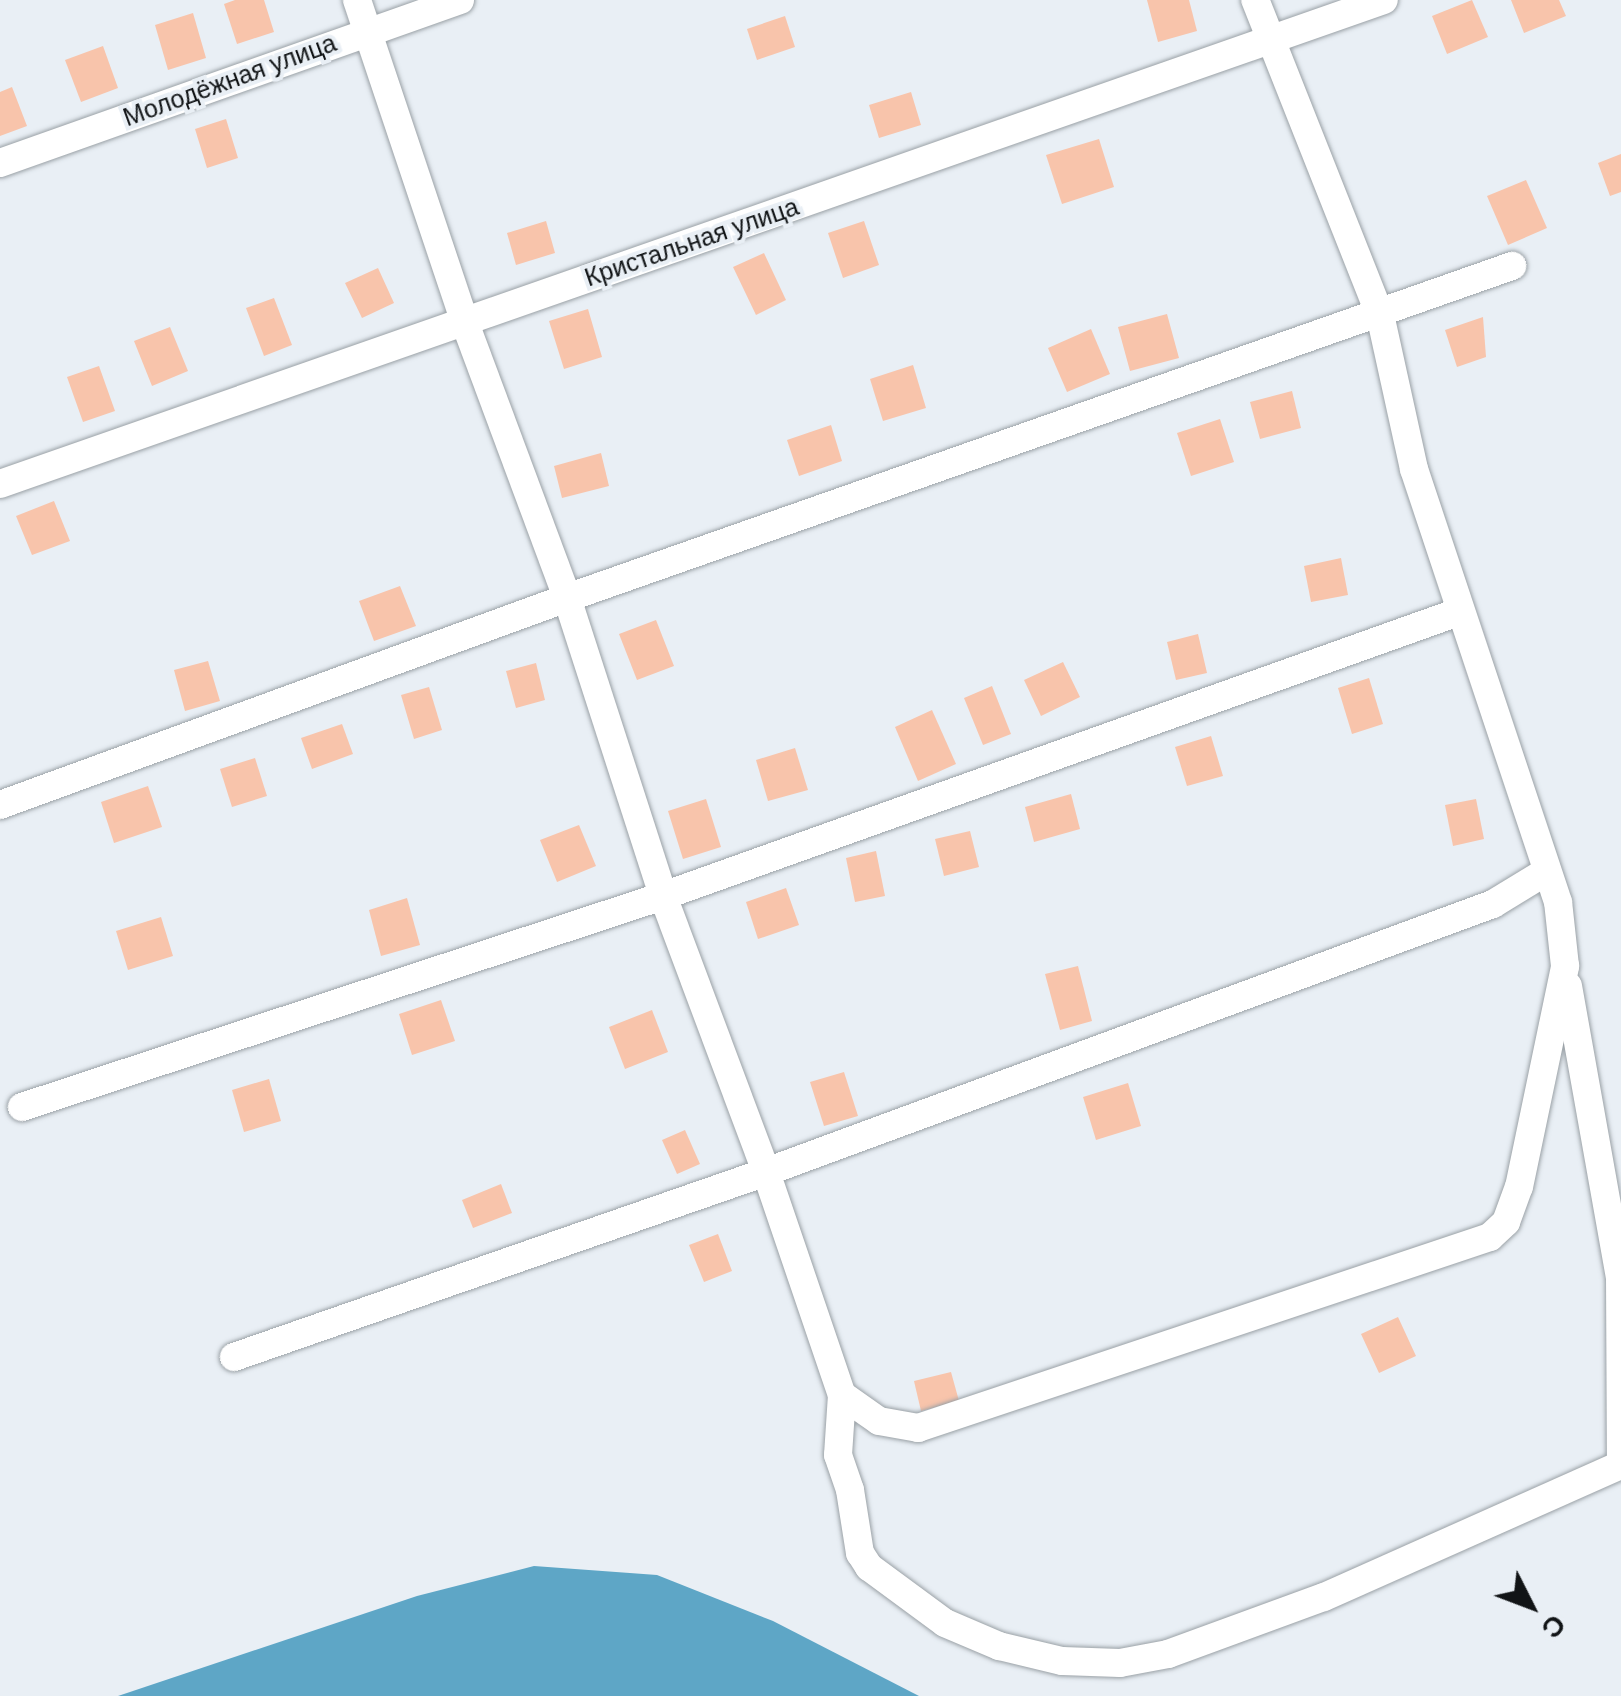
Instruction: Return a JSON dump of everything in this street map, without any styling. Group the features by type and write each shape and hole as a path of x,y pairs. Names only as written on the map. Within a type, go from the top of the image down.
{"street":[{"path":"357,0 465,323 567,598 663,896 766,1172 842,1394 838,1455 854,1505 860,1554 869,1567 945,1623 999,1646 1062,1661 1120,1664 1168,1654 1324,1597 1621,1465 1620,1278 1565,966 1565,936 1548,871 1414,469 1380,315 1255,0"},
{"name":"Молодёжная улица","path":"0,164 460,0"},
{"name":"Кристальная улица","path":"0,484 1384,0"},
{"path":"0,804 567,598 1512,266"},
{"path":"22,1108 663,896 1461,612"},
{"path":"234,1357 766,1172 1492,904 1548,871"},
{"path":"842,1394 879,1421 918,1428 1490,1237 1506,1222 1518,1187 1538,1114 1565,966"}],"water":[{"path":"534,1566 657,1575 773,1621 919,1696 118,1696 417,1596"}],"building":[{"path":"264,0 274,32 237,44 224,4"},
{"path":"1147,0 1189,0 1197,31 1158,42"},
{"path":"1472,0 1488,37 1447,54 1432,16"},
{"path":"1511,0 1559,0 1566,16 1524,33"},
{"path":"193,13 206,58 168,70 155,25"},
{"path":"785,16 795,47 757,60 747,29"},
{"path":"103,46 118,88 81,102 65,60"},
{"path":"12,87 27,126 0,136 0,92"},
{"path":"911,92 921,125 879,138 869,105"},
{"path":"226,119 238,158 207,168 195,129"},
{"path":"1099,139 1114,187 1062,204 1046,155"},
{"path":"1621,154 1621,192 1610,196 1598,163"},
{"path":"1526,180 1547,228 1508,245 1487,196"},
{"path":"546,221 555,253 516,265 507,233"},
{"path":"864,221 879,265 843,278 828,233"},
{"path":"764,253 786,300 756,315 733,267"},
{"path":"378,268 394,303 362,318 345,283"},
{"path":"274,298 292,345 264,356 246,308"},
{"path":"588,309 602,357 564,369 549,321"},
{"path":"1167,314 1179,358 1130,371 1118,327"},
{"path":"1483,317 1486,357 1457,367 1445,330"},
{"path":"170,327 188,371 152,386 134,341"},
{"path":"1091,329 1110,374 1067,392 1048,348"},
{"path":"913,365 926,408 883,421 870,379"},
{"path":"99,366 115,411 83,422 67,377"},
{"path":"1292,391 1301,428 1260,439 1250,402"},
{"path":"1220,419 1234,462 1191,476 1177,433"},
{"path":"831,425 842,461 799,476 787,440"},
{"path":"601,453 609,486 562,498 554,466"},
{"path":"54,501 70,541 32,555 16,516"},
{"path":"1341,558 1348,595 1311,602 1304,566"},
{"path":"400,586 416,626 374,641 359,601"},
{"path":"656,620 674,666 637,680 619,634"},
{"path":"1198,634 1207,673 1176,680 1167,642"},
{"path":"208,661 220,701 185,711 174,670"},
{"path":"1063,662 1080,697 1041,716 1024,680"},
{"path":"536,663 545,700 516,708 506,671"},
{"path":"1369,678 1383,724 1352,734 1338,688"},
{"path":"992,686 1011,734 983,745 964,698"},
{"path":"429,687 442,730 414,739 401,695"},
{"path":"932,710 956,764 918,781 895,727"},
{"path":"342,724 353,754 312,769 301,738"},
{"path":"1211,736 1223,776 1187,786 1175,747"},
{"path":"795,748 808,790 768,801 756,760"},
{"path":"255,758 267,796 232,807 220,769"},
{"path":"148,786 162,827 114,843 101,802"},
{"path":"1071,794 1080,829 1034,842 1025,807"},
{"path":"706,799 721,847 683,859 668,811"},
{"path":"1476,799 1484,839 1453,846 1445,805"},
{"path":"579,825 596,866 557,882 540,840"},
{"path":"970,831 979,867 944,876 935,839"},
{"path":"876,851 885,896 855,902 846,858"},
{"path":"786,888 799,925 758,939 746,902"},
{"path":"407,898 420,945 381,956 369,910"},
{"path":"161,917 173,956 128,970 116,931"},
{"path":"1078,966 1092,1021 1060,1030 1045,974"},
{"path":"441,1000 455,1041 412,1055 399,1014"},
{"path":"652,1010 668,1052 625,1069 609,1027"},
{"path":"844,1072 858,1116 824,1126 810,1082"},
{"path":"269,1079 281,1121 244,1132 232,1090"},
{"path":"1128,1083 1141,1126 1096,1140 1083,1097"},
{"path":"685,1130 700,1164 677,1174 662,1140"},
{"path":"501,1184 512,1213 473,1228 462,1200"},
{"path":"718,1234 732,1271 704,1282 689,1245"},
{"path":"1398,1317 1416,1356 1379,1373 1361,1334"},
{"path":"951,1372 959,1401 921,1411 914,1381"}]}
